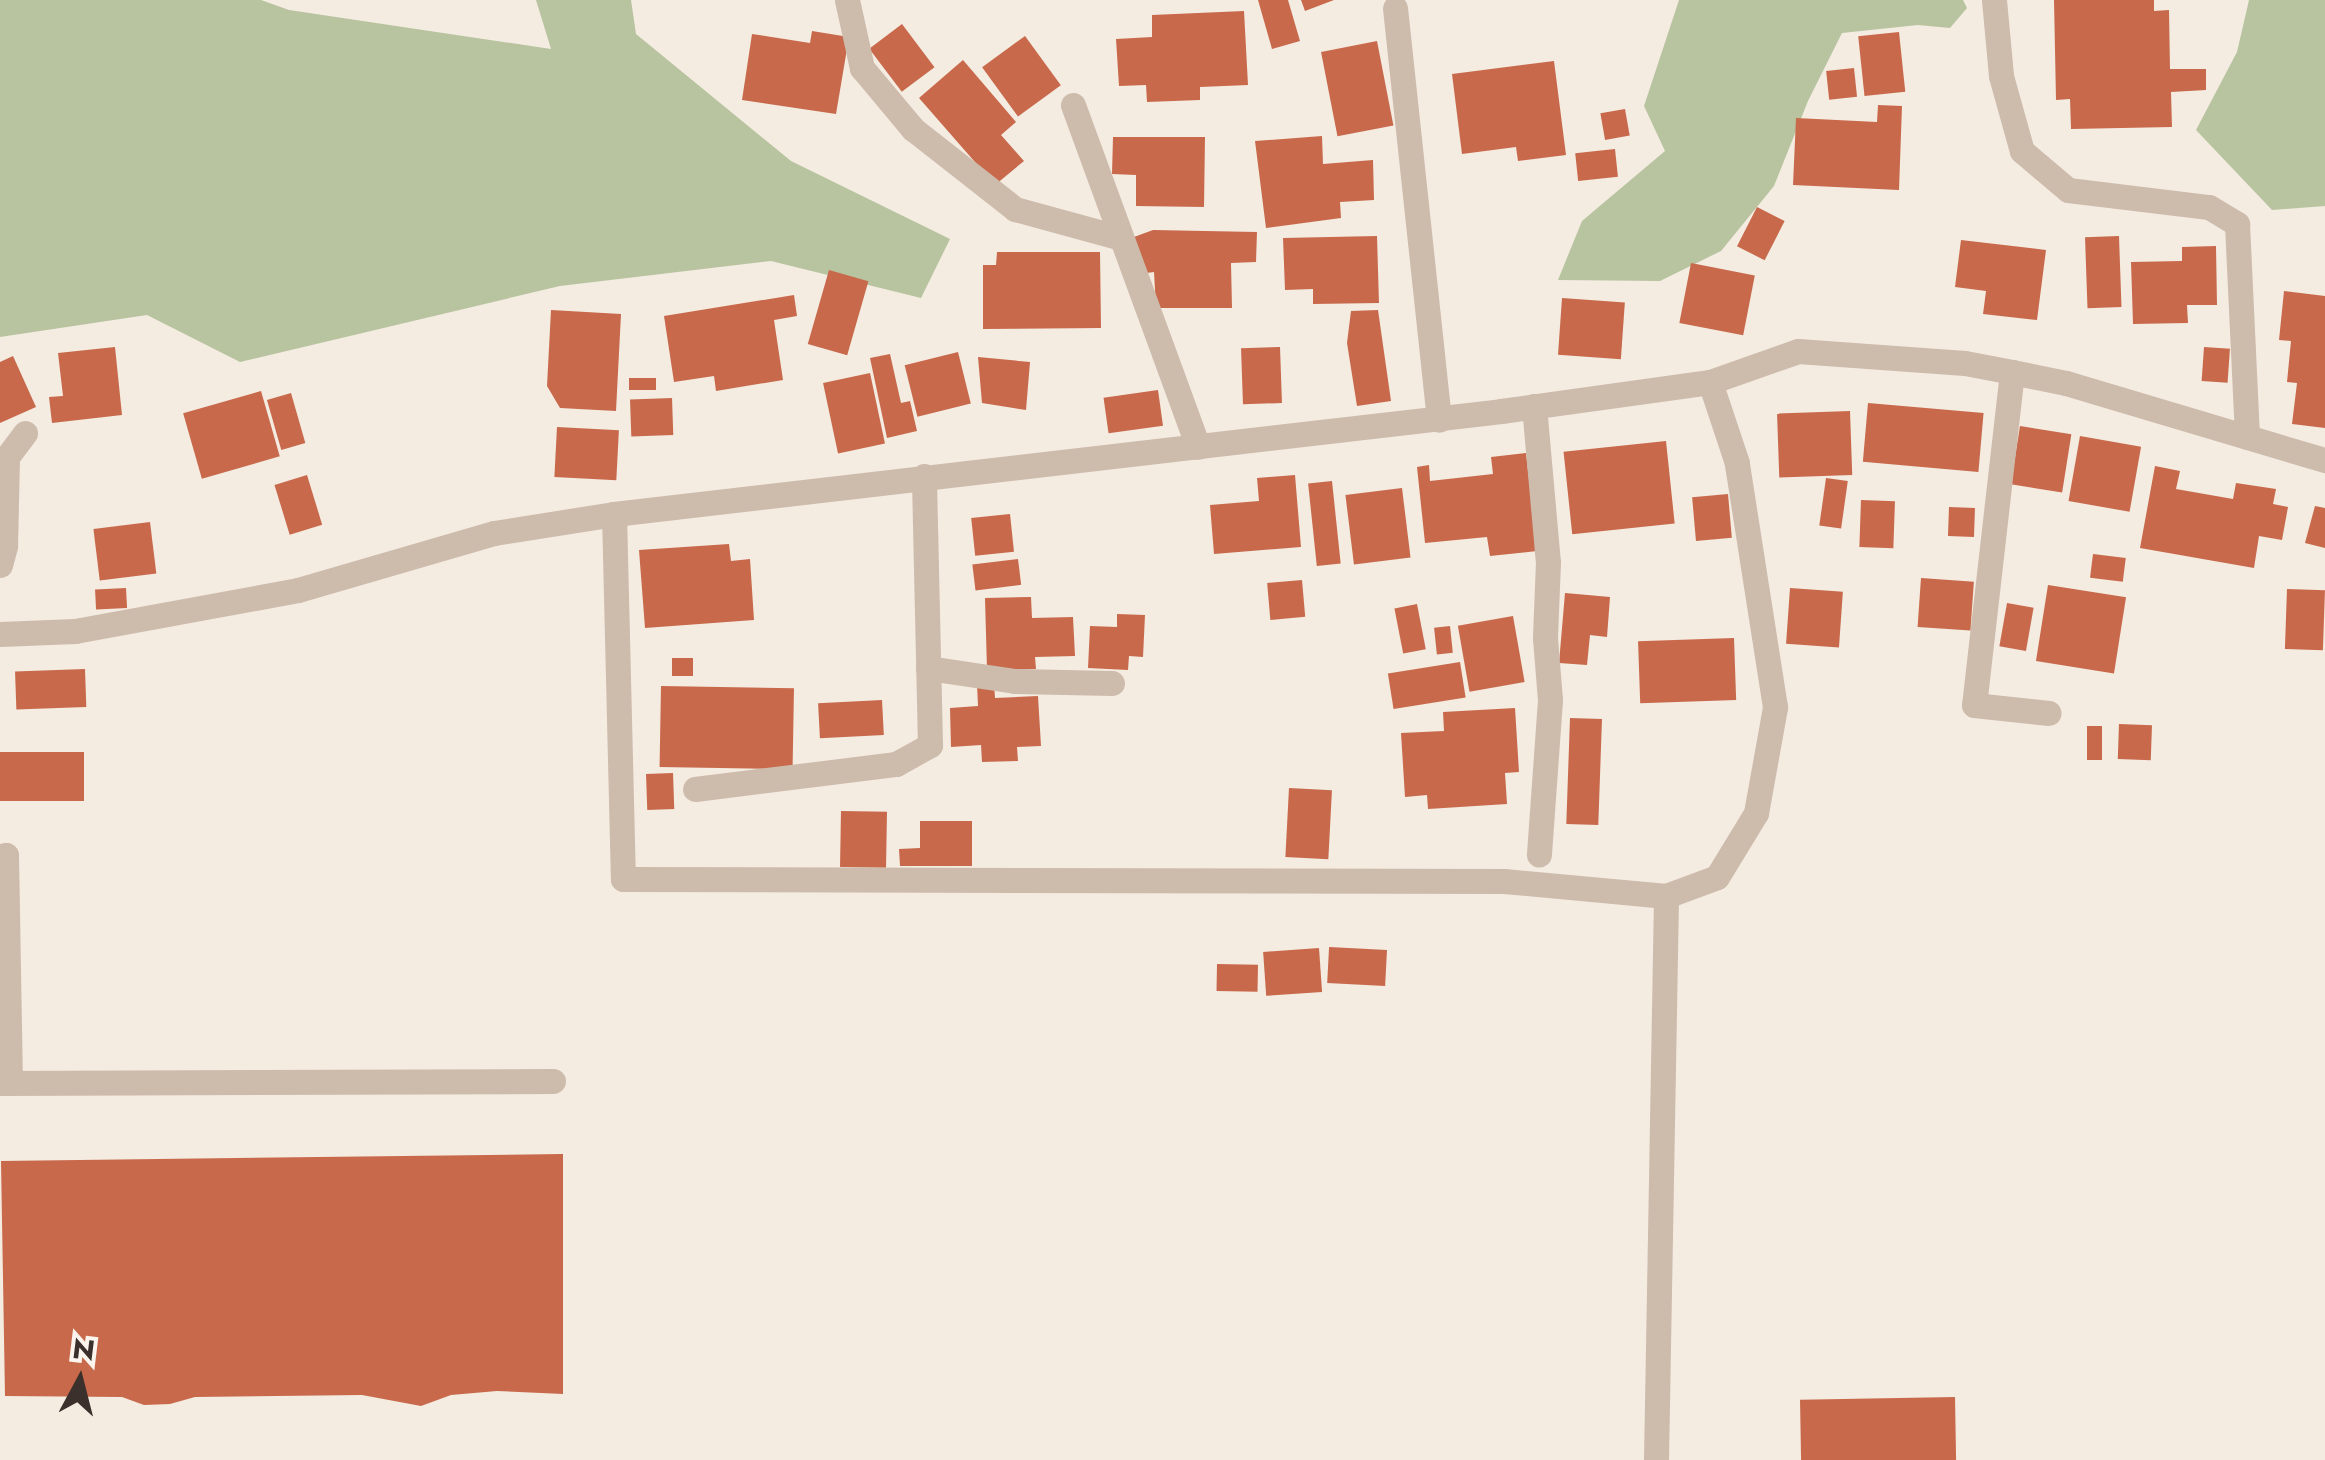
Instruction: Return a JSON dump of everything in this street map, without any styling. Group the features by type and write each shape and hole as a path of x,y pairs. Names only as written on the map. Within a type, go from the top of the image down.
{"street":[{"path":"847,0 862,68 913,129 1015,209 1121,238"},
{"path":"1994,0 2001,76 2022,150 2068,190 2209,207 2236,224 2247,437"},
{"path":"1396,8 1440,420"},
{"path":"1073,105 1198,448"},
{"path":"0,634 75,631 298,590 494,533 614,514 1440,420 1710,382 1798,351 1965,362 2066,383 2325,460"},
{"path":"2012,372 1974,705 2048,713"},
{"path":"614,514 623,879 1504,881 1666,896 1717,877 1756,813 1774,706 1737,463 1710,382"},
{"path":"1534,406 1548,562 1545,638 1550,700 1538,855"},
{"path":"0,565 5,546 6,457 26,433"},
{"path":"695,789 896,764 930,744 924,476"},
{"path":"928,668 1015,682 1112,684"},
{"path":"0,856 6,856 5,1083 554,1081"},
{"path":"1656,1460 1666,896"}],"green space":[{"path":"0,0 261,0 289,10 551,49 536,0 631,0 636,34 791,161 950,239 921,298 771,261 560,286 240,362 147,315 0,337"},
{"path":"1679,0 1963,0 1967,8 1950,28 1918,25 1842,33 1808,101 1774,186 1721,251 1660,281 1558,280 1582,221 1665,151 1644,106"},
{"path":"2249,0 2325,0 2325,206 2272,210 2196,130 2237,52"}],"building":[{"path":"1258,0 1288,0 1300,41 1272,49"},
{"path":"1301,0 1334,0 1305,11"},
{"path":"2054,0 2154,0 2154,11 2169,10 2170,69 2206,69 2206,90 2171,92 2172,127 2071,129 2070,99 2056,100"},
{"path":"1244,11 1248,85 1200,87 1200,100 1147,102 1146,85 1119,86 1116,39 1152,37 1152,15"},
{"path":"902,24 934,67 902,92 869,49"},
{"path":"812,31 849,37 836,114 742,100 752,34 810,43"},
{"path":"1899,32 1905,92 1864,96 1858,36"},
{"path":"1025,36 1061,85 1018,117 982,67"},
{"path":"1377,41 1393,125 1337,136 1321,52"},
{"path":"963,60 1016,122 1001,135 1024,161 995,185 919,98"},
{"path":"1554,61 1566,155 1518,161 1516,147 1462,154 1452,74"},
{"path":"1854,68 1857,97 1829,100 1826,71"},
{"path":"1878,105 1902,106 1899,190 1793,185 1796,118 1877,122"},
{"path":"1625,109 1630,136 1605,140 1600,113"},
{"path":"1322,136 1323,164 1373,160 1374,200 1340,202 1341,218 1266,228 1255,141"},
{"path":"1113,137 1205,137 1204,207 1136,206 1136,175 1112,174"},
{"path":"1615,149 1618,177 1578,181 1575,153"},
{"path":"1757,207 1785,221 1765,260 1737,246"},
{"path":"1153,230 1257,232 1256,262 1231,263 1232,308 1156,308 1154,272 1139,274 1134,237"},
{"path":"1377,236 1379,303 1313,304 1313,289 1285,290 1283,238"},
{"path":"2119,236 2121,307 2087,308 2085,237"},
{"path":"1961,240 2046,250 2037,320 1983,314 1986,291 1955,287"},
{"path":"2216,246 2217,305 2187,305 2188,323 2133,324 2131,262 2182,261 2182,247"},
{"path":"997,252 1100,252 1101,328 983,329 983,265 996,265"},
{"path":"1691,263 1755,275 1743,335 1679,323"},
{"path":"829,270 868,281 847,355 808,344"},
{"path":"2284,291 2325,296 2325,428 2292,424 2297,383 2287,382 2291,341 2279,340"},
{"path":"794,295 797,316 774,320 783,380 716,391 714,376 674,382 664,316"},
{"path":"1562,298 1625,302 1621,359 1558,355"},
{"path":"551,310 621,314 616,411 560,408 547,386"},
{"path":"1378,310 1391,401 1357,406 1347,343 1351,311"},
{"path":"115,347 122,415 52,423 49,397 63,396 58,353"},
{"path":"1280,347 1282,403 1243,404 1241,348"},
{"path":"2204,347 2230,349 2228,383 2202,381"},
{"path":"958,352 971,403 917,417 905,365"},
{"path":"890,354 901,403 910,401 917,431 887,438 870,358"},
{"path":"13,356 36,407 0,423 0,362"},
{"path":"978,357 1030,362 1026,410 982,403"},
{"path":"870,373 885,443 838,453 823,383"},
{"path":"629,378 656,378 656,390 629,390"},
{"path":"1158,390 1163,426 1109,433 1104,398"},
{"path":"261,391 280,456 202,479 183,413"},
{"path":"291,393 305,443 281,450 267,400"},
{"path":"672,398 673,435 631,436 630,399"},
{"path":"1868,403 1984,413 1978,472 1863,462"},
{"path":"1850,411 1852,475 1779,478 1777,414"},
{"path":"2020,426 2071,434 2062,492 2011,484"},
{"path":"557,427 619,430 616,480 554,477"},
{"path":"2080,436 2141,447 2130,512 2069,501"},
{"path":"1666,441 1675,524 1572,534 1564,452"},
{"path":"1526,453 1537,551 1490,556 1487,537 1425,543 1417,467 1429,465 1430,481 1493,474 1491,457"},
{"path":"2155,466 2180,471 2176,489 2233,499 2236,483 2276,489 2273,504 2288,507 2282,540 2259,536 2254,568 2140,548"},
{"path":"307,475 322,525 290,535 274,485"},
{"path":"1295,475 1301,547 1214,554 1210,505 1259,501 1257,478"},
{"path":"1826,478 1848,481 1841,529 1819,526"},
{"path":"1332,481 1341,564 1317,566 1308,484"},
{"path":"1402,488 1411,557 1354,564 1345,495"},
{"path":"1728,494 1732,538 1696,541 1692,497"},
{"path":"1861,500 1895,501 1893,548 1859,547"},
{"path":"2315,506 2325,508 2325,548 2305,543"},
{"path":"1949,507 1975,508 1974,537 1948,536"},
{"path":"1010,514 1014,552 975,556 971,518"},
{"path":"150,522 156,574 100,581 93,529"},
{"path":"729,544 731,561 750,559 754,620 645,628 639,550"},
{"path":"2093,554 2126,558 2123,582 2090,578"},
{"path":"1018,559 1021,585 976,590 972,565"},
{"path":"1921,578 1974,582 1970,631 1918,627"},
{"path":"1302,580 1305,617 1270,620 1267,583"},
{"path":"2048,585 2126,597 2114,673 2036,661"},
{"path":"126,588 127,608 96,610 95,590"},
{"path":"1790,588 1843,592 1839,648 1786,644"},
{"path":"2287,589 2325,590 2323,650 2285,649"},
{"path":"1565,593 1610,597 1607,637 1590,635 1587,665 1559,663"},
{"path":"1031,597 1032,618 1073,617 1075,656 1035,657 1036,669 987,670 985,598"},
{"path":"2007,603 2034,608 2026,651 1999,646"},
{"path":"1417,604 1426,649 1403,654 1394,608"},
{"path":"1117,614 1145,615 1143,657 1129,656 1128,670 1088,668 1090,626 1117,627"},
{"path":"1513,616 1525,682 1469,692 1458,626"},
{"path":"1450,626 1453,653 1437,655 1434,628"},
{"path":"1734,638 1736,700 1640,703 1638,641"},
{"path":"672,658 693,658 693,676 672,676"},
{"path":"1460,662 1466,698 1394,709 1388,673"},
{"path":"85,669 86,707 16,709 15,671"},
{"path":"994,683 995,698 1038,696 1041,746 1017,747 1018,761 982,762 981,745 951,747 950,708 978,706 977,684"},
{"path":"661,686 794,688 793,769 660,767"},
{"path":"882,700 884,735 820,738 818,703"},
{"path":"1515,708 1519,772 1505,773 1507,804 1428,809 1427,795 1405,797 1401,733 1444,731 1443,712"},
{"path":"1570,718 1602,719 1598,825 1566,824"},
{"path":"2119,724 2152,725 2151,760 2118,759"},
{"path":"2087,726 2102,726 2102,760 2087,760"},
{"path":"0,752 84,752 84,801 0,801"},
{"path":"673,773 674,809 647,810 646,774"},
{"path":"1289,788 1332,790 1328,859 1285,857"},
{"path":"841,811 887,812 886,868 840,867"},
{"path":"920,821 972,821 972,866 900,866 899,849 920,848"},
{"path":"1329,947 1387,950 1385,986 1327,983"},
{"path":"1319,948 1322,992 1266,996 1263,952"},
{"path":"1217,964 1258,965 1258,992 1217,991"},
{"path":"563,1154 563,1394 497,1391 451,1395 421,1406 362,1395 195,1397 170,1404 144,1405 122,1397 5,1396 1,1161"},
{"path":"1955,1397 1956,1460 1801,1460 1800,1400"}]}
